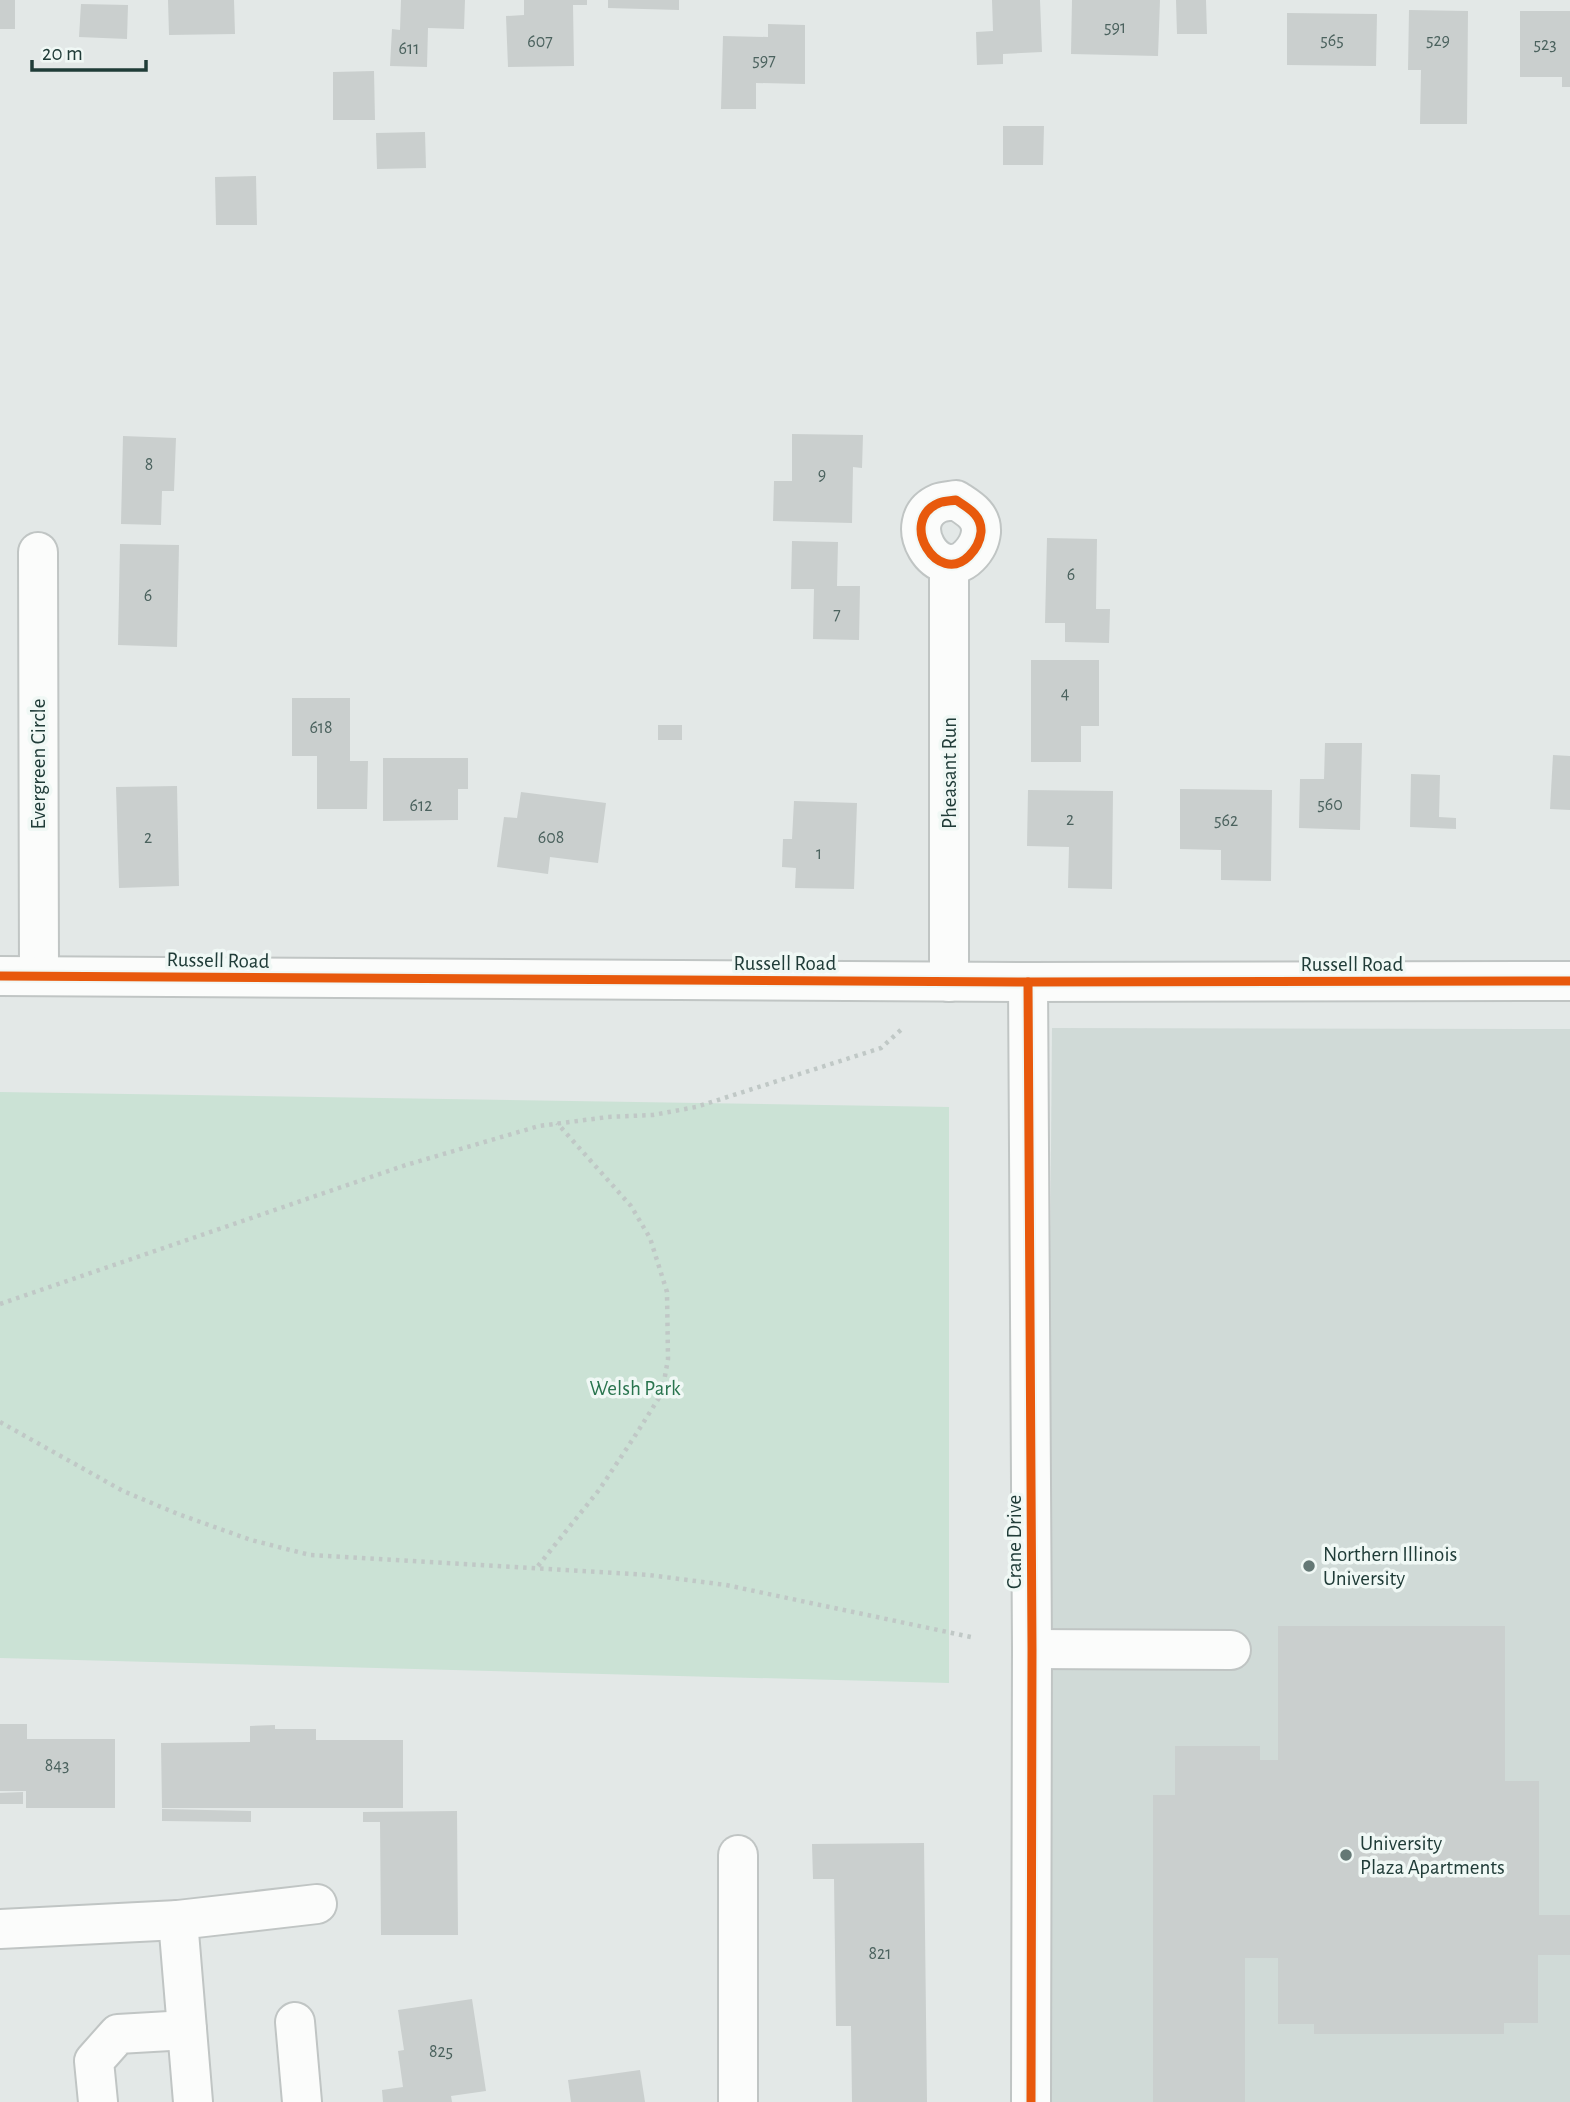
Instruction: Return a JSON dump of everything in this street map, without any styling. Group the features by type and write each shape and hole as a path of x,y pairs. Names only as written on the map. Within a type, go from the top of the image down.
{"street":[{"name":"Evergreen Circle","path":"38,552 38,975"},
{"name":"Pheasant Run","path":"949,564 949,982"},
{"name":"Russell Road","path":"0,976 949,982 1570,981"},
{"name":"Crane Drive","path":"1028,982 1032,1648 1031,2102"},
{"path":"1032,1648 1231,1650"},
{"path":"738,1855 738,2102"},
{"path":"0,1929 178,1920 317,1904"},
{"path":"178,1920 193,2102"},
{"path":"295,2022 302,2102"},
{"path":"98,2102 94,2061 118,2034 187,2030"}],"path":[{"path":"0,1304 406,1165 557,1122 653,1115 696,1107 881,1048 903,1028"},
{"path":"538,1567 599,1490 662,1393 668,1359 667,1292 650,1238 631,1206 557,1122"},
{"path":"0,1422 123,1491 251,1540 310,1555 649,1575 726,1585 971,1637"}],"shaded area":[{"name":"Northern Illinois University","path":"1052,1028 1570,1029 1570,2102 1043,2102"}],"green space":[{"name":"Welsh Park","path":"0,1092 949,1107 949,1683 0,1658"}],"building":[{"path":"0,0 15,0 15,29 0,29"},
{"path":"168,0 234,0 235,34 169,35"},
{"path":"401,0 465,0 464,29 428,28 427,67 390,66 392,29 400,30"},
{"path":"524,0 587,0 587,5 573,5 574,66 508,67 506,16 524,15"},
{"path":"608,0 679,0 679,10 608,8"},
{"path":"992,0 1040,0 1042,52 1003,54 1003,64 977,65 976,32 993,31"},
{"path":"1072,0 1160,0 1158,56 1071,54"},
{"path":"1176,0 1206,0 1207,34 1177,34"},
{"path":"81,4 128,5 127,39 79,37"},
{"path":"1409,10 1468,11 1467,124 1420,124 1421,70 1408,70"},
{"path":"1520,11 1570,11 1570,87 1562,87 1562,77 1520,77"},
{"path":"1287,13 1377,14 1376,66 1287,65"},
{"path":"768,24 805,25 805,84 756,83 756,109 721,109 723,36 768,37"},
{"path":"374,71 375,120 333,120 333,72"},
{"path":"1003,126 1044,126 1043,165 1003,165"},
{"path":"425,132 426,168 377,169 376,133"},
{"path":"256,176 257,225 216,225 215,177"},
{"path":"792,434 863,435 862,468 853,467 852,523 773,521 774,481 792,481"},
{"path":"123,436 176,438 174,491 162,491 161,525 121,524"},
{"path":"1047,538 1097,539 1096,609 1110,609 1109,643 1065,642 1065,623 1045,623"},
{"path":"792,541 838,542 837,586 860,586 859,640 813,639 814,589 791,589"},
{"path":"120,544 179,545 177,647 118,645"},
{"path":"1031,660 1099,660 1099,726 1081,726 1081,762 1031,762"},
{"path":"292,698 350,698 350,761 368,761 367,809 317,809 317,756 292,756"},
{"path":"658,725 682,725 682,740 658,740"},
{"path":"1325,743 1362,743 1360,830 1299,828 1300,779 1324,779"},
{"path":"1553,755 1570,756 1570,810 1550,809"},
{"path":"383,758 468,758 468,789 458,789 458,820 383,821"},
{"path":"1411,774 1440,775 1439,817 1456,818 1456,829 1410,827"},
{"path":"177,786 179,886 119,888 116,787"},
{"path":"1180,789 1272,790 1271,881 1221,880 1221,850 1180,849"},
{"path":"1028,790 1113,791 1112,889 1068,888 1069,847 1027,846"},
{"path":"521,792 606,803 598,863 550,857 548,874 497,867 504,817 517,818"},
{"path":"794,801 857,803 854,889 795,888 796,868 782,867 783,839 792,839"},
{"name":"University Plaza Apartments","path":"1278,1626 1505,1626 1505,1781 1539,1781 1539,1915 1570,1915 1570,1955 1538,1955 1538,2023 1504,2023 1504,2034 1314,2034 1314,2024 1278,2024 1278,1958 1245,1958 1245,2102 1153,2102 1153,1795 1175,1795 1175,1746 1260,1746 1260,1760 1278,1760"},
{"path":"0,1724 27,1724 27,1739 115,1739 115,1808 26,1808 26,1791 0,1791"},
{"path":"275,1725 275,1729 316,1729 316,1740 403,1740 403,1808 162,1808 161,1743 250,1742 250,1726"},
{"path":"23,1792 23,1804 0,1804 0,1793"},
{"path":"162,1809 251,1811 251,1822 162,1821"},
{"path":"457,1811 458,1935 381,1935 380,1822 363,1822 363,1812"},
{"path":"924,1843 927,2102 852,2102 851,2026 836,2026 834,1879 813,1879 812,1844"},
{"path":"472,1999 486,2091 451,2096 452,2102 383,2102 382,2090 403,2087 398,2051 404,2050 398,2010"},
{"path":"640,2070 645,2102 571,2102 568,2080"}],"cycle path":[{"path":"956,500 977,517 981,526 980,536 969,556 957,563 945,563 935,558 927,548 922,536 922,523 927,512 939,503 956,500"},
{"path":"0,976 1028,982 1570,981"},
{"path":"1028,982 1032,1649 1031,2102"}],"place":[{"name":"Northern Illinois University","path":"1309,1566"},
{"name":"University Plaza Apartments","path":"1346,1855"}]}
